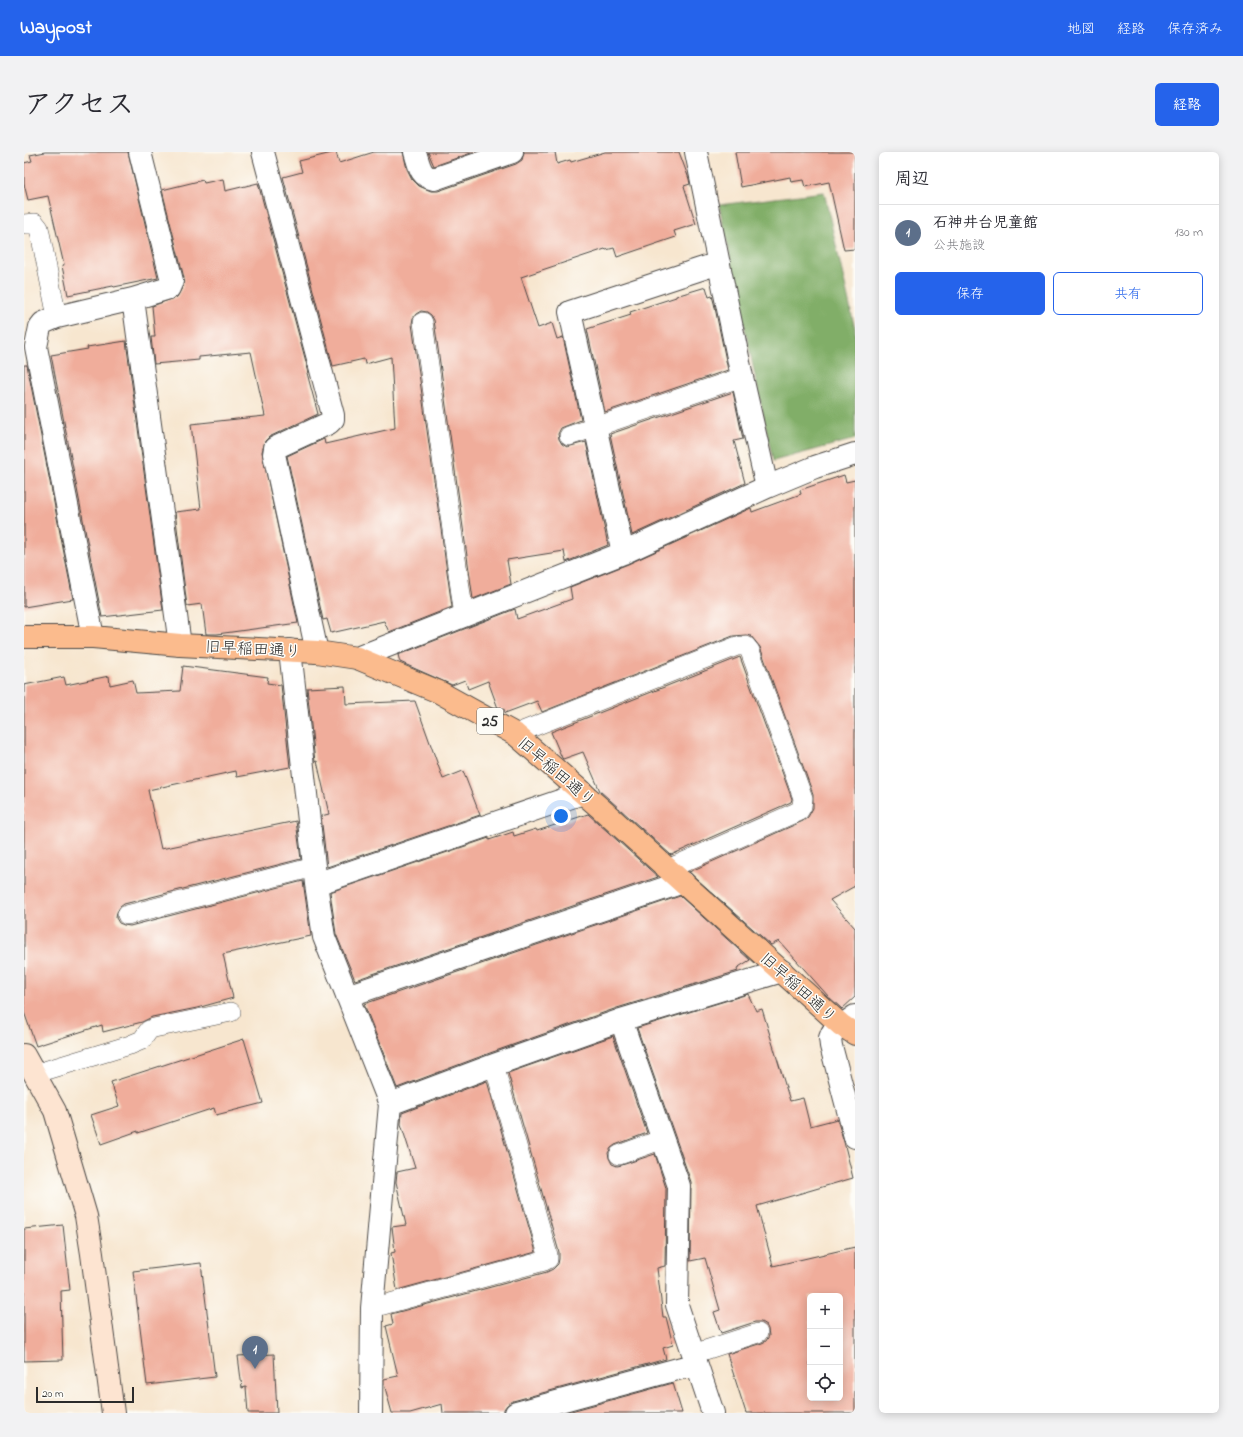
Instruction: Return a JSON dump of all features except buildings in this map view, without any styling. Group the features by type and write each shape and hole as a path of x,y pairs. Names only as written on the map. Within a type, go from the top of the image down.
{"main road":[{"name":"旧早稲田通り","path":"24,638 93,638 317,652 357,658 439,692 515,734 782,971 850,1025"}],"street":[{"path":"93,638 30,348 43,323 57,317 133,299 169,288 172,281 140,152"},
{"path":"263,152 333,415 333,420 329,423 275,448 274,454 317,652"},
{"path":"415,152 423,175 434,179 512,152"},
{"path":"696,152 720,263 742,377 767,487"},
{"path":"623,553 570,312 720,263"},
{"path":"133,299 180,644"},
{"path":"357,658 623,553 767,487 815,467 855,454"},
{"path":"290,650 315,876 324,936 390,1104 372,1308 371,1413"},
{"path":"315,876 582,793"},
{"path":"347,996 675,876"},
{"path":"390,1104 621,1020 782,971"},
{"path":"621,1020 679,1186 676,1305 713,1413"},
{"path":"850,1025 832,1033 830,1042 855,1136"},
{"path":"24,1055 55,1111 86,1216 113,1413"},
{"path":"516,1413 695,1359"}],"lane":[{"path":"24,224 35,223 39,228 57,317"},
{"path":"423,322 464,616"},
{"path":"569,436 742,377"},
{"path":"515,734 737,646 746,646 750,651 803,798 802,806 799,812 675,876"},
{"path":"127,915 315,876"},
{"path":"34,1074 130,1045 142,1040 150,1030 154,1028 231,1012"},
{"path":"372,1308 548,1259 494,1065"},
{"path":"619,1155 663,1139"},
{"path":"695,1359 758,1333"}],"green space":[{"path":"824,192 855,329 855,439 773,461 719,205"}],"place":[{"name":"石神井台児童館","path":"255,1369"}]}
